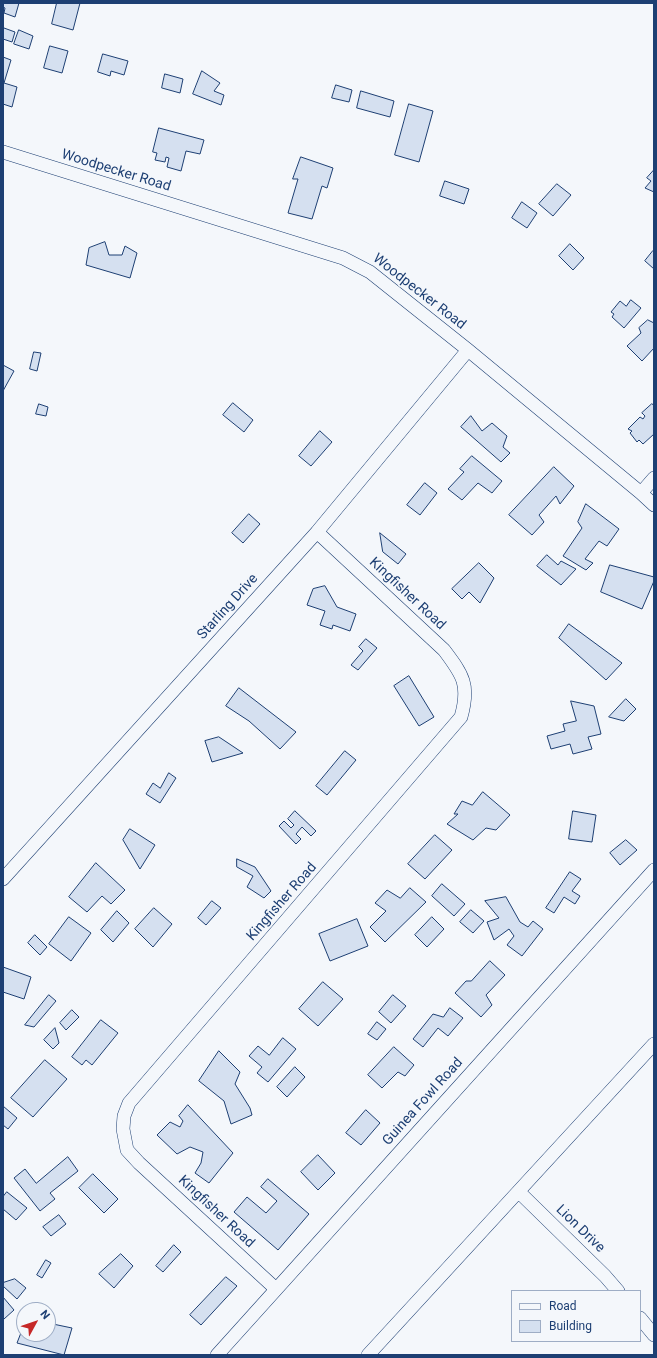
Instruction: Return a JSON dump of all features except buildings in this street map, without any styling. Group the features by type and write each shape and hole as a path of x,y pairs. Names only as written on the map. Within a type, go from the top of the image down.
{"street":[{"name":"Woodpecker Road","path":"3,152 343,258 370,272 468,350 641,493 654,506"},
{"name":"Starling Drive","path":"3,879 318,532 468,350"},
{"path":"641,493 654,478"},
{"name":"Kingfisher Road","path":"276,1289 139,1163 127,1150 123,1129 124,1116 130,1103 461,717 466,700 464,684 457,667 444,650 318,532"},
{"name":"Guinea Fowl Road","path":"217,1355 654,870"},
{"path":"368,1355 654,1044"},
{"name":"Lion Drive","path":"519,1192 605,1276 617,1290"},
{"path":"641,1319 654,1335"}]}
